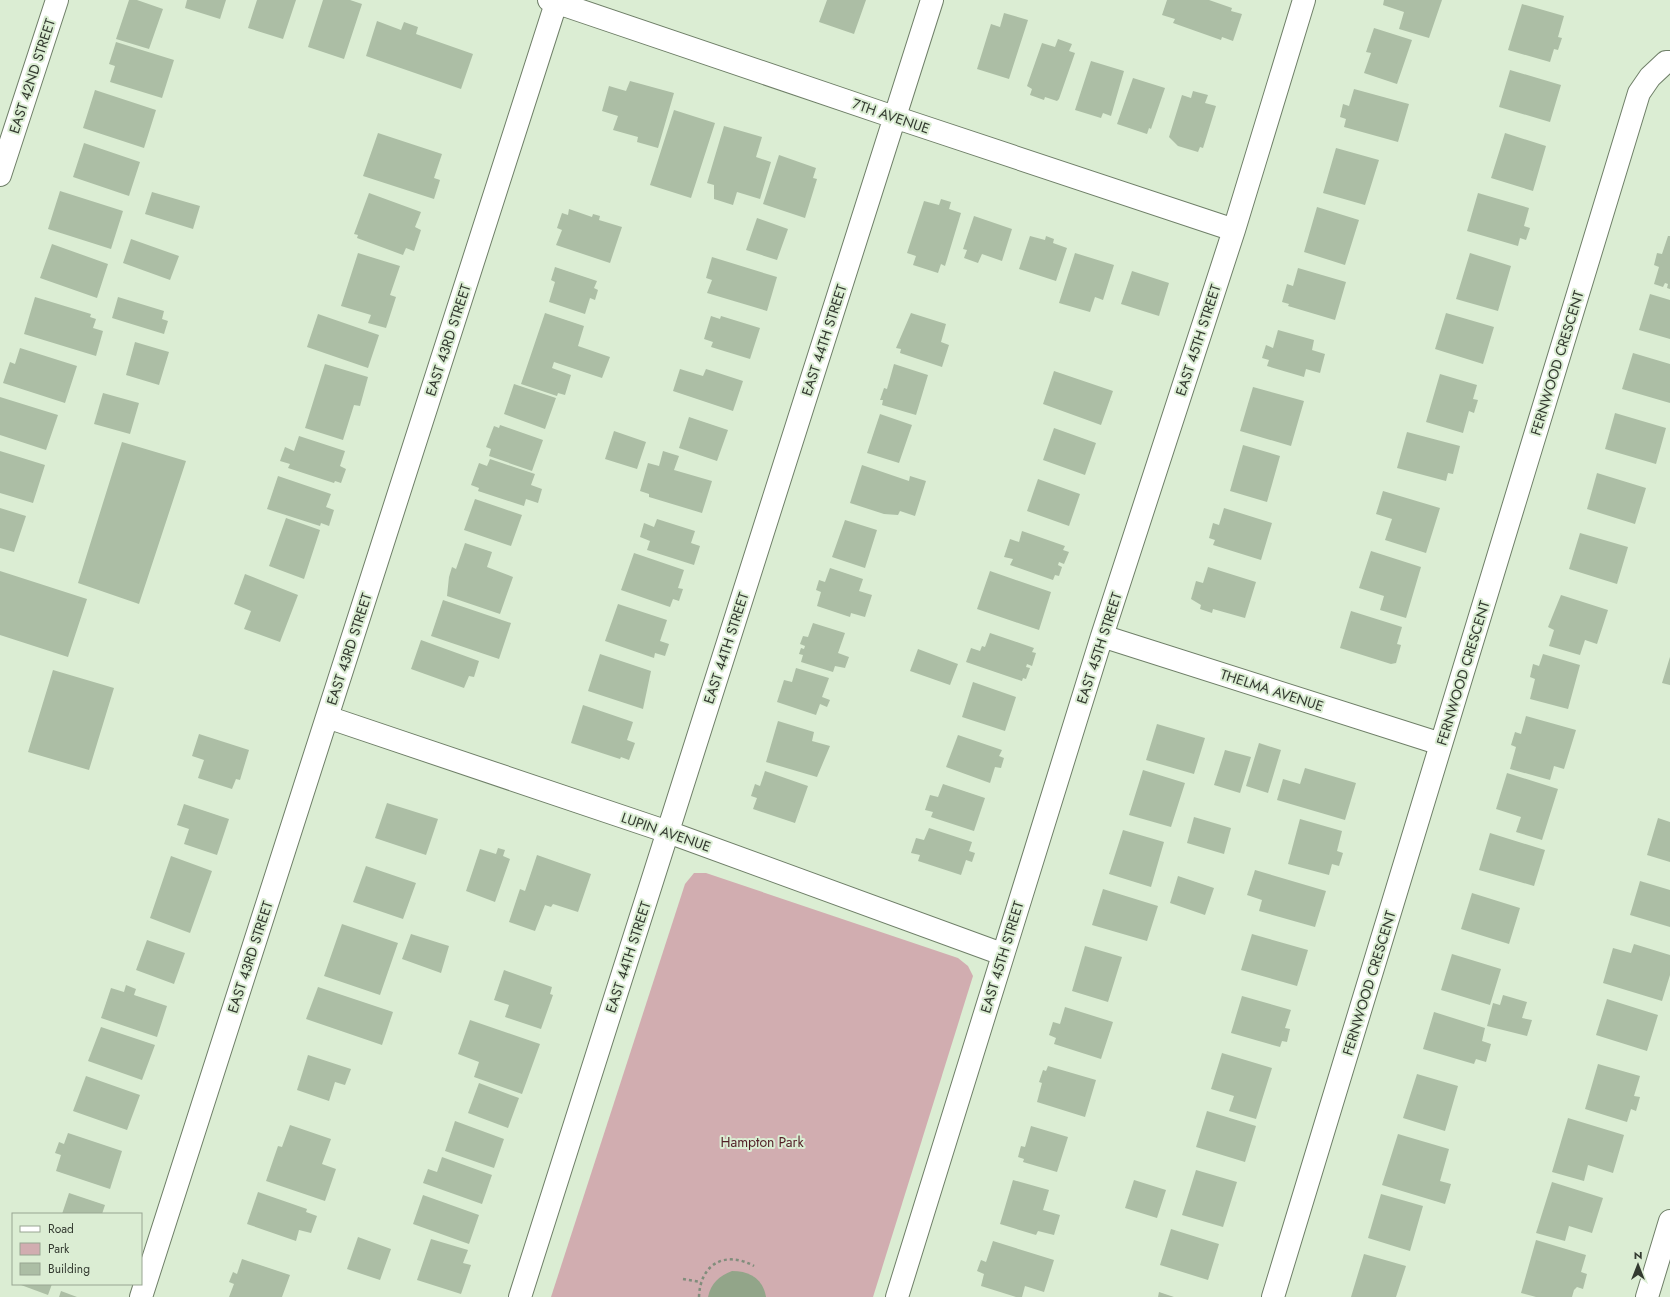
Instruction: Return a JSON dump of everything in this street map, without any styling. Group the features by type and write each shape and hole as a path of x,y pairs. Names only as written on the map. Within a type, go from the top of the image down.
{"street":[{"name":"EAST 42ND STREET","path":"0,175 57,0"},
{"name":"EAST 44TH STREET","path":"520,1297 932,0"},
{"name":"EAST 45TH STREET","path":"897,1297 1002,954 1102,636 1234,230 1304,0"},
{"name":"7TH AVENUE","path":"554,1 894,118 1234,230"},
{"name":"EAST 43RD STREET","path":"140,1297 327,717 554,1"},
{"name":"FERNWOOD CRESCENT","path":"1273,1297 1639,93 1650,77 1666,62 1670,62"},
{"name":"THELMA AVENUE","path":"1102,636 1441,744"},
{"name":"LUPIN AVENUE","path":"327,717 668,832 1002,954"},
{"path":"1647,1297 1670,1220"}],"path":[{"path":"699,1297 701,1282 711,1266 721,1261 733,1258 744,1260 754,1266"},
{"path":"683,1279 701,1282"}],"green space":[{"name":"Hampton Park","path":"694,873 706,873 958,958 968,966 973,976 873,1297 551,1297 685,884"}],"shaded area":[{"path":"732,1271 739,1271 755,1277 762,1285 766,1297 708,1297 713,1284 723,1275"}],"building":[{"path":"129,0 137,0 163,9 149,49 116,39"},
{"path":"187,0 226,0 220,19 185,8"},
{"path":"257,0 296,0 283,39 248,28"},
{"path":"323,0 350,0 362,4 344,59 308,47"},
{"path":"827,0 866,0 854,34 819,22"},
{"path":"1167,0 1209,0 1232,8 1231,11 1242,14 1233,41 1222,37 1221,40 1173,23 1175,19 1162,15"},
{"path":"1384,0 1442,0 1429,38 1399,29 1404,12 1383,5"},
{"path":"1522,4 1564,16 1558,37 1562,38 1558,50 1554,49 1550,62 1508,50"},
{"path":"1004,13 1028,20 1009,79 977,69 991,24 1000,27"},
{"path":"377,21 401,30 404,22 418,27 416,34 473,54 461,89 366,56"},
{"path":"1374,28 1412,40 1397,84 1364,73 1371,53 1366,52"},
{"path":"1058,39 1072,44 1069,51 1075,53 1059,99 1057,101 1045,97 1044,100 1030,95 1032,89 1027,86 1042,43 1055,47"},
{"path":"116,42 174,60 162,98 110,82 115,66 109,64"},
{"path":"1091,61 1124,71 1111,116 1103,113 1101,118 1075,110"},
{"path":"1510,70 1561,85 1550,122 1499,107"},
{"path":"1133,78 1165,88 1151,129 1149,128 1147,134 1117,124"},
{"path":"630,81 674,93 658,148 637,142 638,137 613,130 618,116 602,111 609,86 626,91"},
{"path":"1354,89 1409,104 1398,142 1344,127 1346,119 1340,117 1343,104 1349,106"},
{"path":"95,90 156,110 144,148 83,128"},
{"path":"1193,91 1208,95 1205,103 1216,106 1203,148 1200,147 1198,152 1178,146 1169,137 1182,95 1191,98"},
{"path":"674,110 715,123 691,198 650,185"},
{"path":"724,126 762,137 756,157 771,162 760,199 737,192 733,205 714,199 714,185 707,183"},
{"path":"378,133 442,154 434,178 440,180 434,199 363,176"},
{"path":"1505,133 1546,146 1533,191 1491,178"},
{"path":"84,143 140,162 129,196 73,177"},
{"path":"1336,148 1379,160 1365,205 1323,193"},
{"path":"779,155 816,168 813,178 817,179 805,218 763,204"},
{"path":"60,191 123,211 111,249 48,229"},
{"path":"152,192 200,206 193,229 145,214"},
{"path":"369,193 421,212 415,227 421,230 414,251 406,248 403,255 357,238 358,235 354,234"},
{"path":"1478,193 1529,208 1524,226 1530,228 1526,240 1520,238 1518,246 1467,231"},
{"path":"941,199 951,202 949,209 961,213 945,266 941,264 938,273 913,265 916,256 907,253 924,201 939,205"},
{"path":"1317,207 1359,220 1345,265 1304,252"},
{"path":"569,209 592,217 593,214 600,216 599,220 622,227 610,263 556,245 562,230 557,228 562,213 568,215"},
{"path":"974,216 1012,229 1002,261 982,254 978,263 964,258 967,250 963,249"},
{"path":"757,218 788,229 777,260 746,250"},
{"path":"1030,236 1045,240 1046,236 1054,239 1053,243 1067,248 1056,281 1019,269"},
{"path":"1668,236 1670,236 1670,289 1667,288 1668,284 1665,283 1663,287 1654,284 1659,267 1654,265 1657,253 1662,254"},
{"path":"131,239 179,256 170,280 123,263"},
{"path":"52,244 108,264 97,298 40,278"},
{"path":"358,253 400,266 390,295 396,297 386,328 368,323 371,315 341,306"},
{"path":"1075,253 1114,265 1103,300 1095,297 1090,312 1059,303"},
{"path":"1470,253 1511,266 1498,311 1456,299"},
{"path":"712,257 777,277 767,311 707,293 712,280 706,278"},
{"path":"555,267 597,281 594,288 598,290 595,300 590,298 585,314 549,302 555,282 551,280"},
{"path":"1298,268 1346,282 1335,320 1288,306 1289,304 1282,302 1287,284 1293,286"},
{"path":"1132,271 1169,283 1159,316 1121,304"},
{"path":"1650,294 1670,300 1670,339 1639,330"},
{"path":"35,297 91,314 90,317 96,319 93,328 103,331 96,356 24,334"},
{"path":"118,297 164,311 162,319 168,321 164,334 112,318"},
{"path":"545,313 584,326 578,346 610,357 602,378 554,362 552,368 571,375 565,395 558,393 557,396 521,384"},
{"path":"911,313 946,324 941,342 949,345 942,367 900,353 901,349 896,348"},
{"path":"1446,313 1494,327 1483,364 1435,349"},
{"path":"318,314 379,335 368,368 307,347"},
{"path":"711,316 720,319 721,316 760,328 750,359 711,347 713,342 704,339"},
{"path":"1278,330 1314,340 1312,350 1325,354 1320,373 1306,369 1304,377 1267,366 1269,360 1262,358 1266,345 1273,348"},
{"path":"135,342 169,352 159,385 126,375"},
{"path":"20,348 77,366 65,403 3,383 10,362 15,364"},
{"path":"1633,353 1670,364 1670,403 1622,389"},
{"path":"325,364 368,377 360,406 354,405 343,440 305,428"},
{"path":"894,364 928,375 916,415 882,405 883,400 880,400 884,388 887,389"},
{"path":"680,369 703,376 706,369 743,381 733,411 673,391"},
{"path":"1054,371 1113,391 1101,425 1043,404"},
{"path":"1440,374 1477,385 1473,399 1478,400 1474,413 1469,411 1463,433 1426,422"},
{"path":"514,384 556,398 545,429 504,414"},
{"path":"1253,387 1304,401 1291,446 1240,431"},
{"path":"103,393 139,403 130,434 94,424"},
{"path":"0,397 58,415 46,450 0,435"},
{"path":"1615,413 1666,428 1656,464 1605,449"},
{"path":"880,414 912,425 899,463 867,453"},
{"path":"689,417 728,430 717,461 679,448"},
{"path":"500,425 543,440 532,471 489,456 491,449 486,447 494,426 499,428"},
{"path":"1054,428 1096,443 1085,475 1043,460"},
{"path":"614,431 646,442 637,469 605,459"},
{"path":"1407,432 1460,446 1453,474 1448,473 1446,481 1397,468"},
{"path":"299,436 345,451 340,466 346,469 341,483 335,481 334,483 288,468 290,464 280,461 285,447 294,451"},
{"path":"122,442 186,461 139,604 78,583"},
{"path":"1243,445 1280,456 1267,502 1230,491"},
{"path":"0,451 45,465 33,503 0,493"},
{"path":"663,451 679,456 674,470 712,481 702,513 649,497 649,494 640,491 648,463 659,466"},
{"path":"490,459 535,474 531,485 542,489 538,503 526,499 524,506 478,491 479,488 471,485 479,463 487,466"},
{"path":"862,465 909,481 910,476 926,481 915,516 900,511 898,515 884,514 850,503"},
{"path":"1597,473 1646,488 1635,524 1587,509"},
{"path":"278,476 331,494 326,507 334,510 329,526 321,523 320,526 267,509"},
{"path":"1038,479 1080,494 1069,526 1027,511"},
{"path":"1383,491 1440,508 1426,553 1385,540 1392,519 1376,514"},
{"path":"475,499 522,515 511,546 464,530"},
{"path":"0,508 26,516 14,552 0,548"},
{"path":"1224,508 1272,523 1261,560 1213,545 1215,540 1209,538 1213,523 1219,525"},
{"path":"286,518 320,530 304,579 269,566"},
{"path":"657,519 695,531 691,543 700,546 694,565 647,550 650,541 640,537 644,523 654,527"},
{"path":"845,520 877,530 865,568 832,557"},
{"path":"1022,531 1065,546 1063,550 1069,552 1064,564 1059,562 1058,565 1062,567 1059,576 1055,575 1053,580 1010,565 1013,559 1004,557 1010,539 1019,542"},
{"path":"1580,533 1628,547 1617,584 1569,569"},
{"path":"465,543 492,552 487,567 513,577 500,614 447,596 449,577 452,567 456,569"},
{"path":"1371,551 1421,567 1406,618 1380,610 1384,596 1359,588"},
{"path":"634,553 684,570 678,588 683,589 679,601 673,599 670,607 621,590"},
{"path":"1208,567 1256,582 1245,618 1213,609 1212,613 1200,609 1201,605 1191,599 1196,581 1203,583"},
{"path":"830,568 863,579 859,591 872,595 865,617 851,613 850,617 817,606 821,592 816,590 819,580 825,582"},
{"path":"0,571 87,599 68,657 0,635"},
{"path":"990,571 1051,592 1039,630 977,609"},
{"path":"245,574 298,595 280,642 244,629 251,611 234,604"},
{"path":"1561,595 1608,610 1597,644 1585,640 1580,655 1549,646 1554,630 1548,627"},
{"path":"443,600 511,623 499,659 431,636"},
{"path":"618,604 667,620 660,641 669,644 665,656 655,653 654,658 605,641"},
{"path":"1351,611 1402,627 1397,644 1401,645 1396,663 1391,664 1340,648"},
{"path":"813,623 845,633 838,653 849,657 845,668 835,666 833,672 801,662 803,655 799,654 801,648 804,649 805,646 800,644 803,636 808,637"},
{"path":"990,633 1034,648 1032,652 1036,653 1032,666 1027,664 1026,667 1030,668 1026,679 1023,678 1022,681 966,662 971,648 980,651 982,646 985,647"},
{"path":"421,640 479,661 474,677 469,676 464,688 411,669"},
{"path":"918,649 958,664 950,685 910,671"},
{"path":"600,654 651,671 643,709 588,691"},
{"path":"1543,654 1580,665 1568,709 1530,699 1535,679 1530,677 1533,664 1539,666"},
{"path":"1670,657 1670,685 1662,683"},
{"path":"796,668 829,678 822,697 830,700 827,707 820,704 816,715 777,702 784,680 792,682"},
{"path":"53,670 114,688 89,770 28,752"},
{"path":"973,682 1016,697 1005,731 962,717"},
{"path":"583,705 633,722 627,740 635,743 629,760 621,757 620,759 571,743"},
{"path":"1526,716 1576,730 1564,769 1554,766 1550,780 1510,769 1516,747 1511,745 1515,732 1521,734"},
{"path":"778,721 814,732 812,741 830,746 817,777 766,762"},
{"path":"1157,724 1205,738 1194,774 1146,760"},
{"path":"199,734 249,750 240,780 236,779 232,789 198,778 204,760 192,756"},
{"path":"958,735 1002,750 999,756 1004,758 1001,768 995,767 990,783 946,767"},
{"path":"1259,743 1281,750 1268,793 1246,786"},
{"path":"1225,750 1251,757 1240,793 1214,785"},
{"path":"1305,768 1356,783 1345,820 1277,800 1283,779 1300,784"},
{"path":"1143,770 1185,783 1171,827 1129,815"},
{"path":"765,771 808,786 795,823 753,809 757,798 751,796 755,784 760,786"},
{"path":"1507,773 1558,789 1542,840 1516,832 1521,817 1496,809"},
{"path":"943,784 985,798 974,831 931,817 933,812 925,810 930,795 938,797"},
{"path":"387,803 438,819 426,855 375,838"},
{"path":"184,804 229,819 217,855 184,844 189,829 177,825"},
{"path":"1194,817 1231,828 1224,854 1187,843"},
{"path":"1658,818 1670,822 1670,862 1647,855"},
{"path":"1300,819 1342,831 1337,851 1343,853 1339,866 1332,864 1329,875 1288,864"},
{"path":"929,828 972,842 969,851 975,853 972,862 966,860 961,875 918,861 920,855 911,853 916,838 924,840"},
{"path":"1123,830 1164,842 1151,887 1109,874"},
{"path":"1490,833 1545,850 1534,886 1479,870"},
{"path":"498,848 505,850 503,856 510,859 495,902 466,891 480,849 496,854"},
{"path":"537,855 591,874 578,912 553,904 551,907 545,905 535,931 509,922 520,889 525,891"},
{"path":"171,856 212,871 190,933 150,918"},
{"path":"366,866 416,883 403,919 353,902"},
{"path":"1255,870 1326,891 1315,927 1259,911 1262,900 1247,895"},
{"path":"1178,876 1214,888 1205,915 1170,903"},
{"path":"1640,881 1670,890 1670,927 1630,915"},
{"path":"1103,889 1158,906 1147,941 1092,925"},
{"path":"1472,893 1520,908 1509,944 1461,929"},
{"path":"342,924 398,943 380,995 324,976"},
{"path":"411,934 449,946 441,973 402,959"},
{"path":"1252,934 1308,950 1297,986 1241,970"},
{"path":"147,940 185,953 174,984 136,970"},
{"path":"1634,944 1670,955 1670,975 1662,1001 1603,983 1613,948 1631,953"},
{"path":"1085,946 1122,957 1108,1002 1072,991"},
{"path":"1452,954 1501,969 1490,1005 1441,990"},
{"path":"504,970 552,987 550,994 553,995 541,1029 505,1017 509,1005 494,1000"},
{"path":"126,985 136,989 134,995 167,1006 157,1037 101,1018 111,988 124,992"},
{"path":"318,987 393,1012 382,1045 306,1019"},
{"path":"1503,995 1527,1002 1522,1018 1532,1020 1527,1036 1487,1026 1493,1003 1500,1005"},
{"path":"1242,996 1291,1010 1285,1028 1290,1029 1287,1042 1282,1041 1280,1047 1231,1033"},
{"path":"1607,999 1658,1015 1647,1051 1596,1035"},
{"path":"1065,1007 1113,1022 1101,1059 1054,1044 1056,1038 1049,1035 1053,1022 1060,1024"},
{"path":"1434,1012 1485,1028 1482,1041 1491,1044 1486,1062 1476,1059 1474,1064 1423,1049"},
{"path":"470,1020 540,1044 522,1094 474,1077 479,1062 458,1054"},
{"path":"101,1027 155,1045 142,1080 88,1061"},
{"path":"1222,1053 1272,1068 1256,1119 1229,1111 1234,1096 1211,1089"},
{"path":"308,1055 351,1069 345,1085 335,1082 329,1101 297,1090"},
{"path":"1598,1064 1640,1076 1634,1096 1640,1097 1636,1111 1631,1109 1627,1122 1585,1109"},
{"path":"1048,1066 1096,1080 1085,1117 1037,1102 1042,1083 1039,1082 1043,1070 1046,1071"},
{"path":"1417,1074 1458,1086 1445,1131 1403,1118"},
{"path":"86,1076 140,1095 127,1130 73,1111"},
{"path":"479,1083 519,1098 508,1128 468,1113"},
{"path":"1207,1111 1256,1126 1245,1162 1196,1147"},
{"path":"1568,1118 1624,1135 1613,1173 1588,1165 1584,1181 1552,1172"},
{"path":"455,1121 504,1139 494,1168 445,1151"},
{"path":"290,1125 331,1139 322,1164 336,1169 325,1201 266,1181 278,1146 282,1147"},
{"path":"1031,1126 1068,1137 1057,1172 1023,1162 1024,1159 1018,1157 1021,1146 1025,1147"},
{"path":"68,1133 122,1151 110,1189 56,1171 61,1155 55,1153 59,1142 64,1144"},
{"path":"1398,1134 1449,1149 1440,1181 1451,1184 1445,1204 1382,1185"},
{"path":"442,1157 492,1175 482,1204 423,1183 428,1169 437,1172"},
{"path":"1196,1170 1237,1182 1223,1227 1182,1215"},
{"path":"1013,1180 1049,1190 1043,1210 1060,1215 1054,1235 1038,1231 1036,1235 1000,1224"},
{"path":"1134,1180 1166,1190 1157,1218 1125,1208"},
{"path":"1552,1182 1603,1198 1592,1233 1569,1226 1565,1241 1536,1233"},
{"path":"258,1192 307,1209 306,1212 317,1216 311,1233 299,1230 296,1241 247,1224"},
{"path":"69,1193 105,1205 102,1213 62,1213"},
{"path":"1381,1194 1423,1206 1410,1251 1368,1238"},
{"path":"423,1195 479,1215 469,1244 413,1224"},
{"path":"1171,1229 1219,1244 1208,1280 1160,1265"},
{"path":"358,1237 391,1249 380,1280 347,1269"},
{"path":"431,1239 468,1250 463,1263 471,1265 461,1294 417,1280"},
{"path":"1536,1240 1586,1255 1581,1272 1587,1274 1583,1289 1577,1287 1574,1290 1572,1297 1536,1297 1521,1293"},
{"path":"993,1241 1054,1260 1044,1292 1025,1286 1022,1297 1016,1297 981,1286 984,1274 977,1271 981,1260 986,1262"},
{"path":"1364,1254 1406,1266 1396,1297 1351,1297"},
{"path":"242,1259 290,1275 282,1297 229,1297 234,1284 229,1282 233,1272 237,1274"},
{"path":"21,1285 52,1285 48,1295"},
{"path":"61,1291 77,1297 59,1297"},
{"path":"1159,1292 1174,1297 1158,1297"}]}
